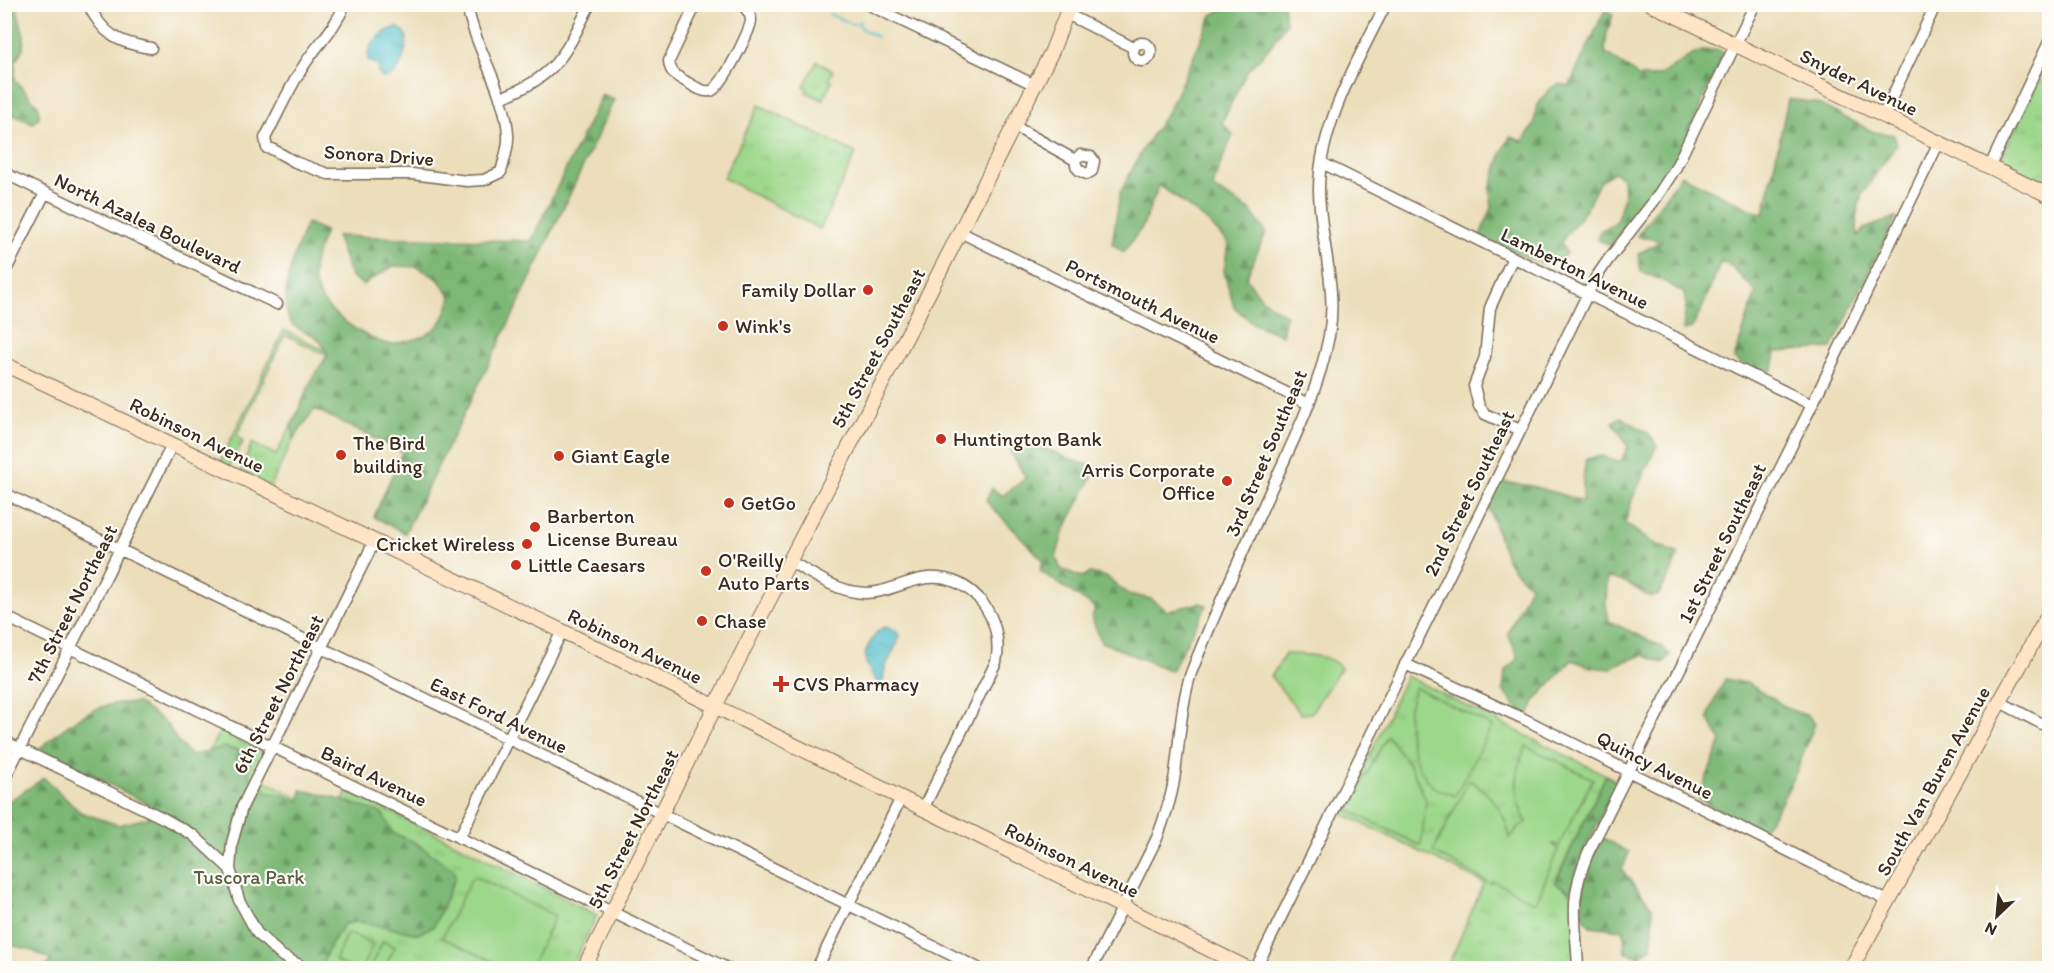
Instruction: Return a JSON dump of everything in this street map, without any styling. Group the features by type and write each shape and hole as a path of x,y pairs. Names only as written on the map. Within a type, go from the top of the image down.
{"main road":[{"name":"Snyder Avenue","path":"1651,4 2049,196"},
{"name":"5th Street Southeast","path":"716,707 1035,86 1069,9"},
{"name":"Robinson Avenue","path":"4,364 562,631 1246,969"},
{"name":"South Van Buren Avenue","path":"1851,969 2049,612"},
{"name":"5th Street Northeast","path":"584,969 716,707"}],"street":[{"path":"88,4 107,33 126,43 151,48"},
{"name":"Sonora Drive","path":"345,4 332,30 304,64 294,81 265,138 267,148 295,162 328,174 412,174 467,181 484,180 501,172 508,142 500,99"},
{"path":"467,4 500,99 529,87 558,63 590,4"},
{"path":"696,4 669,62 670,69 675,76 704,91 711,92 718,88 729,70 751,21 749,12 742,4"},
{"path":"867,4 1035,86"},
{"name":"3rd Street Southeast","path":"1092,969 1157,838 1174,780 1182,707 1191,673 1309,404 1323,363 1332,316 1331,283 1320,209 1324,146 1334,116 1386,4"},
{"name":"2nd Street Southeast","path":"1256,969 1587,294 1608,260 1654,201 1675,169 1755,4"},
{"path":"1883,116 1936,4"},
{"path":"1069,9 1132,47"},
{"path":"1990,166 2049,40"},
{"path":"1014,126 1075,160"},
{"name":"1st Street Southeast","path":"1578,969 1574,918 1577,881 1588,853 1812,405 1939,142"},
{"name":"Lamberton Avenue","path":"1322,163 1812,405"},
{"name":"North Azalea Boulevard","path":"4,173 277,304"},
{"path":"4,274 45,193"},
{"name":"Portsmouth Avenue","path":"960,232 1309,404"},
{"path":"1513,258 1490,308 1485,357 1474,386 1479,406 1485,414 1520,430"},
{"name":"7th Street Northeast","path":"4,780 172,445"},
{"name":"East Ford Avenue","path":"4,493 978,969"},
{"name":"6th Street Northeast","path":"230,869 232,843 242,807 375,542"},
{"path":"789,561 842,588 855,592 881,592 928,578 954,582 976,595 993,619 999,648 996,662 923,809"},
{"name":"Baird Avenue","path":"4,616 727,969"},
{"path":"459,838 562,631"},
{"name":"Quincy Avenue","path":"1405,664 1486,701 1888,901"},
{"path":"2000,702 2049,728"},
{"path":"4,741 193,835 230,869 239,900 257,933 282,956 306,969"},
{"path":"817,969 901,798"}],"green space":[{"path":"5,4 16,5 24,36 23,49 15,62 15,80 39,107 39,117 33,123 5,112"},
{"path":"1230,5 1283,5 1286,23 1270,47 1247,71 1222,122 1233,135 1217,172 1213,188 1250,210 1266,232 1246,278 1262,299 1286,315 1282,335 1254,324 1234,307 1224,272 1228,243 1207,221 1159,185 1143,226 1124,252 1112,244 1120,193 1144,147 1169,110 1212,15"},
{"path":"1605,10 1613,14 1607,33 1605,52 1638,77 1657,76 1703,51 1721,51 1723,57 1680,152 1651,196 1610,245 1597,239 1600,231 1616,222 1624,196 1623,179 1614,172 1600,181 1585,211 1561,242 1566,253 1562,259 1548,259 1542,264 1479,237 1492,208 1490,189 1502,152 1510,137 1523,141 1534,125 1536,108 1549,89 1559,84 1569,86"},
{"path":"2049,57 2049,192 1998,165"},
{"path":"817,61 833,71 829,79 832,81 823,100 806,92 808,89 804,87"},
{"path":"602,95 614,100 516,309 405,533 374,517 402,452 315,409 294,438 292,425 313,377 328,355 321,342 293,325 288,316 286,304 289,275 307,223 325,231 315,259 313,276 320,295 331,311 355,329 381,342 393,344 425,336 442,321 451,296 438,279 418,267 393,266 363,285 351,276 336,236 531,241"},
{"path":"1788,99 1816,103 1874,132 1894,135 1897,144 1862,194 1856,217 1858,236 1864,229 1896,217 1832,348 1776,352 1773,369 1766,377 1734,359 1756,292 1731,266 1721,261 1692,328 1683,330 1686,306 1684,293 1662,280 1641,272 1638,254 1661,241 1637,236 1681,175 1764,214"},
{"path":"759,105 856,153 820,229 723,178"},
{"path":"284,330 334,355 270,487 240,472 252,443 276,455 327,355 285,335 237,435 243,442 229,467 220,462"},
{"path":"1621,417 1648,433 1657,445 1632,500 1625,523 1653,543 1679,554 1658,595 1650,597 1627,583 1607,577 1606,605 1609,621 1662,647 1670,655 1663,663 1643,655 1617,664 1610,669 1591,667 1572,660 1536,699 1528,718 1503,690 1505,672 1518,658 1507,635 1530,586 1506,558 1486,500 1503,482 1532,486 1583,501 1586,459 1602,456 1620,463 1628,447 1613,422"},
{"path":"1018,436 1069,459 1097,468 1063,533 1056,558 1061,569 1082,577 1090,573 1107,577 1128,594 1151,599 1168,611 1199,603 1207,605 1171,671 1101,642 1092,618 1095,608 1040,571 1043,560 986,501 992,488 1002,496 1026,478 1010,451"},
{"path":"1285,654 1322,657 1336,663 1341,668 1311,713 1301,714 1271,677"},
{"path":"1406,676 1606,775 1555,882 1575,895 1578,968 1447,968 1484,883 1343,814"},
{"path":"1725,679 1747,683 1791,710 1808,716 1815,723 1785,795 1769,821 1759,832 1698,799 1721,741 1708,718"},
{"path":"1415,687 1492,726 1455,796 1433,787 1418,767 1410,741 1408,712"},
{"path":"116,703 138,703 167,724 177,741 191,756 225,747 242,751 249,760 249,776 270,793 284,795 300,802 301,790 382,813 393,833 414,842 454,870 455,878 434,926 418,934 361,922 345,923 327,951 323,968 45,968 51,960 29,949 5,944 5,866 7,867 9,852 5,846 5,804 44,778 80,812 118,825 148,818 148,804 40,749 65,728 93,710"},
{"name":"Tuscora Park","path":"220,730 273,757 262,779 334,817 348,791 597,915 571,968 101,968"},
{"path":"1387,736 1411,767 1426,800 1421,846 1348,810"},
{"path":"1526,746 1593,779 1559,845 1553,844 1558,849 1537,900 1534,902 1493,881 1491,884 1433,852 1469,780 1496,804 1505,820 1510,838 1527,822 1517,794 1518,775"},
{"path":"1606,775 1618,782 1579,861 1571,891 1555,883"},
{"path":"1603,838 1629,852 1622,870 1652,907 1651,947 1640,957 1625,952 1624,930 1590,926 1582,914 1583,882 1588,864"},
{"path":"476,877 555,916 530,968 507,968 442,938 471,879"},
{"path":"347,933 373,944 362,968 351,968 335,961"},
{"path":"383,941 395,947 384,968 370,967"}],"water":[{"path":"397,27 405,32 404,54 393,75 383,78 378,73 379,66 368,60 369,49 376,39"},
{"path":"885,627 895,630 900,636 885,669 883,681 878,684 865,658 868,647 877,632"}],"waterway":[{"path":"829,14 853,24 860,21"},
{"path":"859,23 862,29 877,37"}],"place":[{"name":"Family Dollar","path":"868,290"},
{"name":"Wink's","path":"723,326"},
{"name":"Huntington Bank","path":"941,439"},
{"name":"The Bird building","path":"341,455"},
{"name":"Giant Eagle","path":"559,456"},
{"name":"Arris Corporate Office","path":"1227,481"},
{"name":"GetGo","path":"729,503"},
{"name":"Barberton License Bureau","path":"535,527"},
{"name":"Cricket Wireless","path":"527,544"},
{"name":"Little Caesars","path":"516,565"},
{"name":"O'Reilly Auto Parts","path":"706,571"},
{"name":"Chase","path":"702,621"},
{"name":"CVS Pharmacy","path":"781,684"}]}
